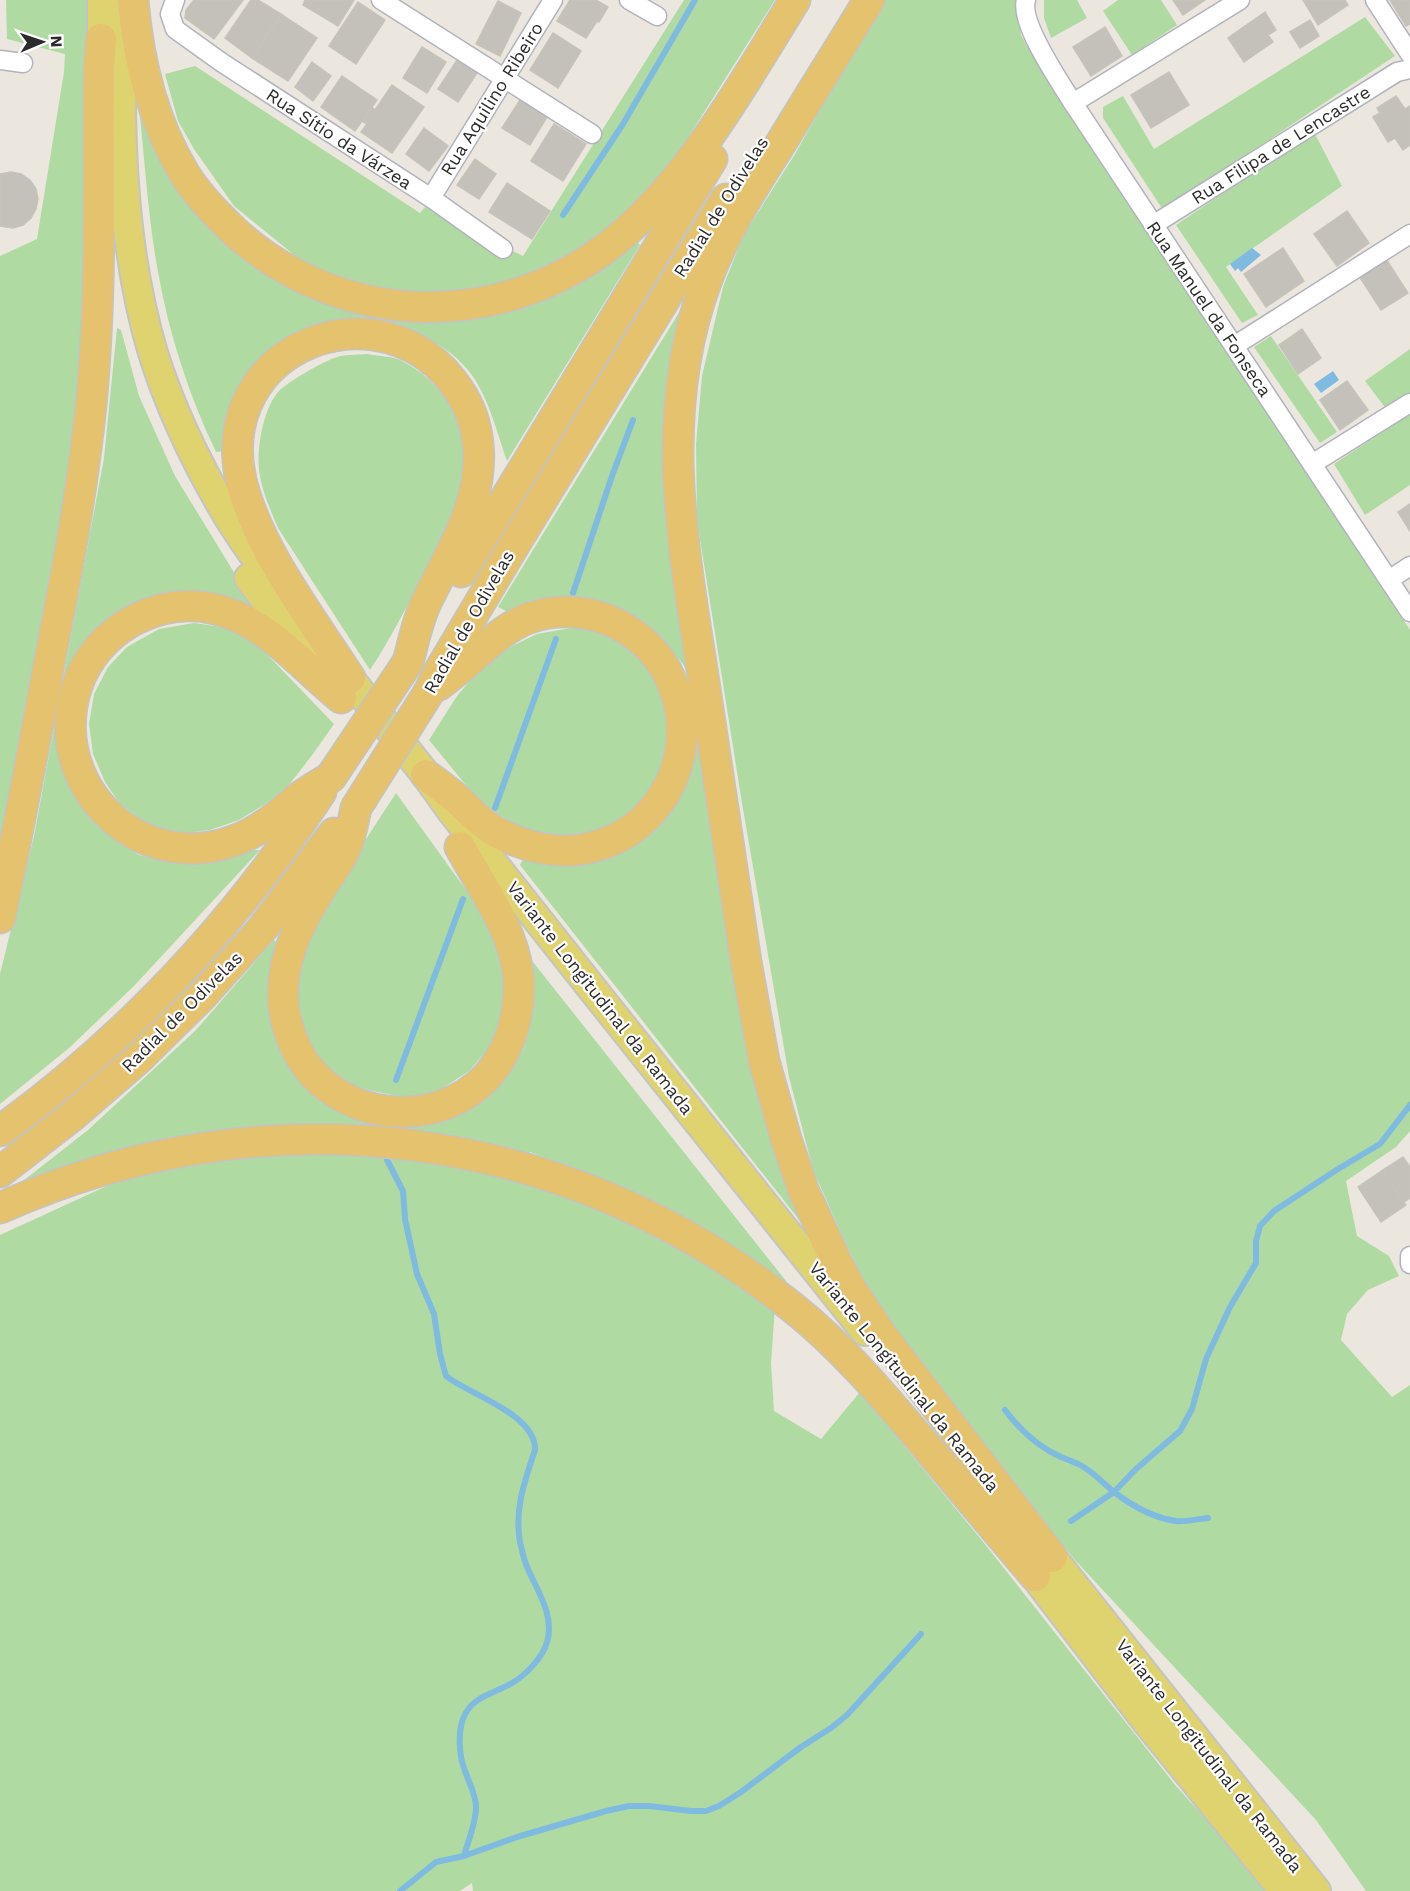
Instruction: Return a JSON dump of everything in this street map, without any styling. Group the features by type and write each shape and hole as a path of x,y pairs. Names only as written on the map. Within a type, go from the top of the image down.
{"highway":[{"path":"133,0 134,22 145,80 156,116 185,174 202,198 223,221 249,244 277,263 324,288 374,302 428,308 477,304 527,291 572,270 606,248 630,228 679,175 722,116 795,0"},
{"name":"Radial de Odivelas","path":"0,1131 107,1044 194,958 290,840 408,662 593,353 812,0"},
{"name":"Radial de Odivelas","path":"0,1172 112,1082 201,997 262,929 356,808 429,692 525,527 849,0"},
{"path":"870,0 740,210 706,282 682,377 677,431 684,547 755,1010 774,1101 804,1192 836,1261 865,1312 1043,1567"},
{"path":"0,918 65,581 87,441 96,338 99,267 101,39"},
{"path":"345,688 271,554 247,498 238,461 239,436 244,409 253,388 269,369 288,354 311,342 332,336 355,334 378,336 400,341 419,350 439,365 452,380 465,400 474,422 478,444 476,489 455,546 424,608 408,662"},
{"path":"331,777 305,794 279,816 238,840 200,849 150,842 134,834 102,808 90,793 75,759 71,736 72,711 78,684 87,663 100,644 116,630 133,620 170,607 213,608 237,617 258,628 345,688"},
{"path":"426,775 494,831 529,845 550,850 592,848 626,833 642,821 668,790 681,751 683,728 676,691 656,655 626,629 607,619 588,614 552,613 531,617 514,624 494,637 462,667 429,692"},
{"path":"356,808 346,848 313,901 286,959 283,999 285,1017 298,1054 310,1071 335,1093 355,1104 400,1113 447,1103 465,1095 479,1084 503,1054 516,1014 518,974 508,934 460,847"},
{"path":"0,1208 49,1188 114,1166 189,1150 268,1140 341,1139 416,1145 495,1160 559,1179 663,1223 733,1264 793,1308 874,1384 1043,1567"}],"main road":[{"name":"Variante Longitudinal da Ramada","path":"102,0 101,39 106,169 112,243 118,282 147,388 173,452 231,553 265,600 426,775 586,982 932,1414 1043,1567 1148,1722 1284,1891"},
{"name":"Variante Longitudinal da Ramada","path":"122,0 121,79 125,195 133,265 154,356 183,429 225,512 305,625 345,688 460,847 916,1421 1043,1567 1316,1891"}],"street":[{"name":"Rua Sítio da Várzea","path":"175,0 170,14 175,29 221,62 431,198 503,249"},
{"path":"381,0 592,134"},
{"name":"Rua Aquilino Ribeiro","path":"431,198 553,0"},
{"path":"629,0 657,16"},
{"name":"Rua Manuel da Fonseca","path":"1026,0 1024,7 1033,36 1073,103 1410,612"},
{"path":"1073,103 1240,0"},
{"path":"1375,0 1410,54"},
{"path":"0,60 23,63"},
{"name":"Rua Filipa de Lencastre","path":"1153,225 1397,72 1410,69"},
{"path":"1234,346 1410,234"},
{"path":"1312,464 1410,403"},
{"path":"1389,580 1410,566"},
{"path":"1410,1256 1410,1264"}],"green space":[{"path":"6,0 88,0 86,372 0,869 0,256 37,239 65,54 7,39"},
{"path":"684,0 775,0 682,147 633,211 581,254 493,292 407,297 337,280 304,263 234,206 194,149 178,121 165,74 195,66 420,213 425,207 523,256"},
{"path":"882,0 1019,0 1021,35 1028,48 1410,630 1410,1131 1396,1147 1346,1181 1357,1236 1389,1256 1399,1276 1368,1290 1347,1314 1341,1340 1392,1397 1410,1385 1410,1891 1366,1891 1316,1820 1074,1559 915,1361 871,1294 813,1170 789,1077 741,797 697,520 696,444 702,376 723,287 743,236 795,154"},
{"path":"1044,0 1077,0 1087,18 1051,38 1044,18"},
{"path":"1118,0 1161,0 1177,25 1132,55 1103,11"},
{"path":"1365,17 1395,56 1163,210 1103,118 1103,107 1123,96 1154,149"},
{"path":"139,108 155,132 316,296 538,299 594,273 637,241 640,245 507,461 491,413 480,389 467,369 452,354 413,332 391,325 346,320 300,330 261,358 245,384 231,451 216,452 189,387 174,341 163,295 152,231"},
{"path":"1314,132 1342,186 1226,267 1258,315 1242,323 1176,225"},
{"path":"688,298 669,445 804,1226 520,865 524,857 548,864 587,863 624,849 658,826 671,811 689,777 697,739 696,698 687,672 668,648 620,612 598,601 560,600 508,612 498,607"},
{"path":"117,328 121,330 139,396 175,476 254,605 203,596 82,656 78,796 90,817 120,843 139,855 164,861 210,862 260,850 134,986 69,1048 0,1104 0,974 34,836 104,458"},
{"path":"1271,336 1337,432 1320,443 1254,347"},
{"path":"1410,349 1410,395 1387,410 1365,381"},
{"path":"367,354 398,359 419,371 433,384 445,398 454,414 465,449 463,487 447,530 370,670 278,528 263,489 259,466 260,443 265,419 279,391 305,373 334,358"},
{"path":"1410,414 1410,485 1365,515 1334,464"},
{"path":"194,623 228,628 260,647 334,724 289,785 265,804 239,820 210,830 177,834 145,822 120,804 105,782 93,754 89,724 94,694 108,667 127,647 159,629"},
{"path":"576,627 607,635 645,660 662,696 670,743 654,786 637,811 600,832 572,838 532,833 483,806 429,740 457,696 484,664 508,648 537,634"},
{"path":"396,793 479,908 499,947 506,991 501,1018 490,1047 469,1071 440,1090 406,1098 354,1087 324,1069 306,1035 297,998 301,958 314,919"},
{"path":"274,940 278,944 295,1070 449,1116 481,1103 507,1075 524,1048 531,1016 533,962 786,1281 785,1286 700,1229 638,1195 530,1152 528,1156 375,1130 26,1185 23,1181 88,1130 196,1030"},
{"path":"306,1152 406,1157 451,1164 556,1193 621,1214 695,1256 775,1307 771,1363 774,1411 821,1439 860,1392 984,1543 1176,1786 1271,1891 473,1891 472,1883 460,1891 0,1891 0,1235 122,1179 180,1164"}],"water":[{"path":"1252,248 1261,255 1241,272 1238,268 1235,271 1230,264"},
{"path":"1333,371 1339,380 1321,393 1314,384"}],"building":[{"path":"194,0 243,0 214,39 185,18 186,10"},
{"path":"251,0 258,0 281,14 252,58 225,38"},
{"path":"305,0 354,0 338,26 303,5"},
{"path":"570,0 596,0 608,7 586,38 557,21"},
{"path":"1173,0 1205,0 1183,15"},
{"path":"1303,0 1345,0 1348,5 1318,25"},
{"path":"1390,0 1410,0 1410,24 1406,26"},
{"path":"498,1 521,13 500,56 476,44"},
{"path":"358,2 385,20 356,64 329,46"},
{"path":"1265,12 1276,30 1268,35 1273,42 1244,62 1228,38"},
{"path":"281,14 317,38 288,81 252,58"},
{"path":"1310,20 1319,36 1300,48 1290,32"},
{"path":"1105,27 1122,56 1091,76 1073,47"},
{"path":"553,33 581,51 558,88 530,70"},
{"path":"422,47 446,62 427,93 403,78"},
{"path":"457,60 477,73 458,102 438,89"},
{"path":"312,62 331,76 313,101 295,87"},
{"path":"1169,72 1189,105 1151,128 1131,95"},
{"path":"342,76 377,100 355,131 321,107"},
{"path":"392,85 424,107 392,153 361,132 367,124 362,121 372,107 375,110"},
{"path":"1396,96 1405,109 1410,106 1410,145 1403,150 1395,138 1388,142 1373,117 1380,113 1377,108"},
{"path":"520,100 547,117 530,145 502,128"},
{"path":"554,124 586,144 563,181 531,161"},
{"path":"424,128 448,146 429,171 406,154"},
{"path":"475,159 496,174 479,199 457,185"},
{"path":"11,172 21,174 30,180 36,189 38,199 31,218 23,225 13,228 0,226 0,174"},
{"path":"507,183 550,211 532,239 489,212"},
{"path":"1347,211 1369,243 1337,266 1314,234"},
{"path":"1283,248 1304,281 1266,307 1244,274"},
{"path":"1386,259 1408,293 1381,310 1359,276"},
{"path":"1302,329 1321,358 1298,374 1279,345"},
{"path":"1347,381 1368,410 1340,430 1320,400"},
{"path":"1410,504 1410,531 1398,512"},
{"path":"1403,1157 1410,1167 1410,1198 1404,1202 1383,1170"},
{"path":"1383,1170 1406,1205 1381,1222 1358,1187"}],"waterway":[{"path":"563,215 623,124 695,0"},
{"path":"573,593 633,420"},
{"path":"495,808 556,639"},
{"path":"396,1080 463,899"},
{"path":"1071,1521 1114,1492 1136,1469 1180,1431 1192,1409 1206,1359 1230,1307 1256,1263 1256,1241 1260,1226 1274,1211 1380,1144 1410,1105"},
{"path":"387,1160 403,1191 405,1219 417,1274 434,1314 446,1376 514,1416 525,1426 532,1437 535,1450 518,1518 525,1563 547,1613 549,1632 542,1654 528,1670 512,1683 477,1700 463,1719 460,1737 461,1756 476,1802 476,1813 464,1856"},
{"path":"1005,1410 1037,1443 1077,1463 1135,1506 1159,1517 1176,1521 1208,1518"},
{"path":"400,1891 436,1862 464,1856 517,1837 606,1811 629,1806 706,1811 719,1806 847,1715 921,1634"}]}
